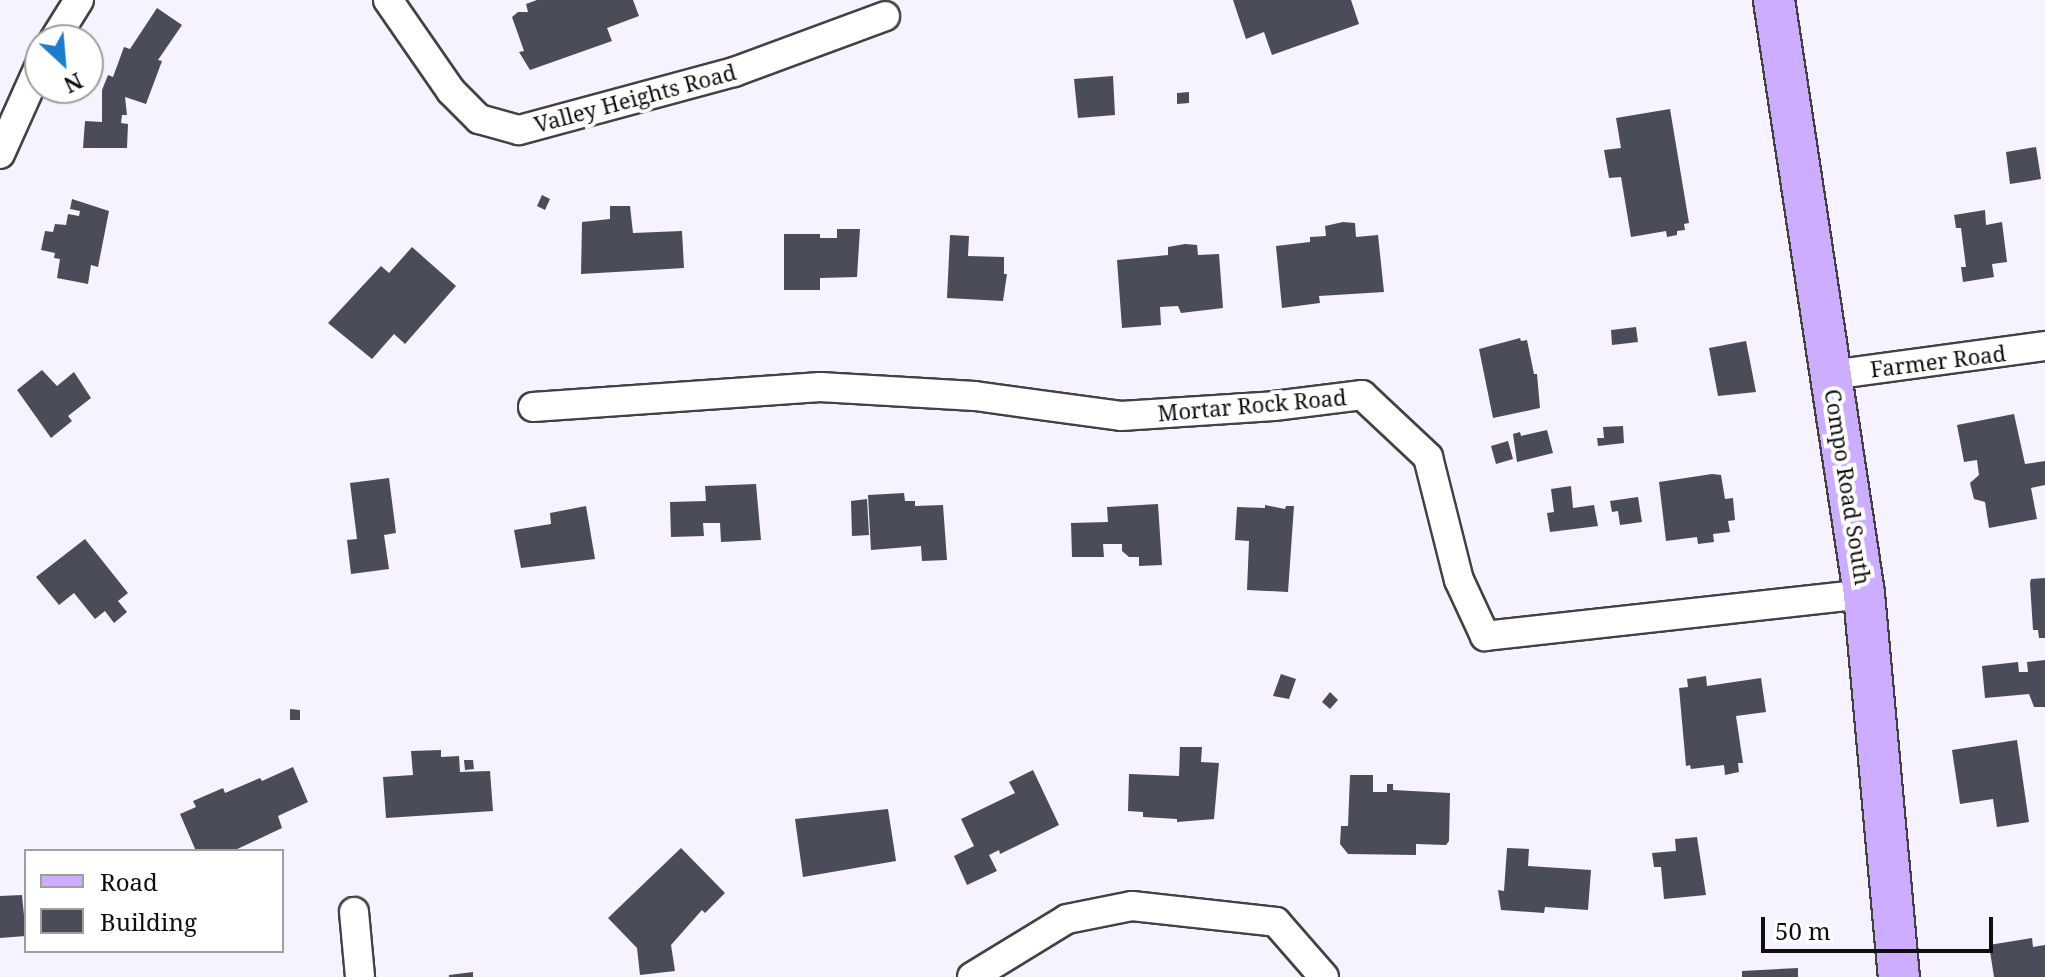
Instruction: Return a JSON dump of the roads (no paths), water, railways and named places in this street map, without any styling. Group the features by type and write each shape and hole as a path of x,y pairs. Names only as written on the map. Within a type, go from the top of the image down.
{"main road":[{"name":"Compo Road South","path":"1774,0 1864,594 1899,977"}],"street":[{"path":"64,24 79,0"},
{"name":"Valley Heights Road","path":"388,0 451,91 479,119 519,130 734,72 885,16"},
{"path":"0,154 24,101"},
{"name":"Farmer Road","path":"1831,375 2045,346"},
{"name":"Mortar Rock Road","path":"533,407 820,387 975,396 1121,416 1274,406 1362,395 1428,457 1459,580 1485,636 1864,594"},
{"path":"972,977 1067,919 1132,906 1276,922 1324,977"},
{"path":"354,912 360,977"}]}
